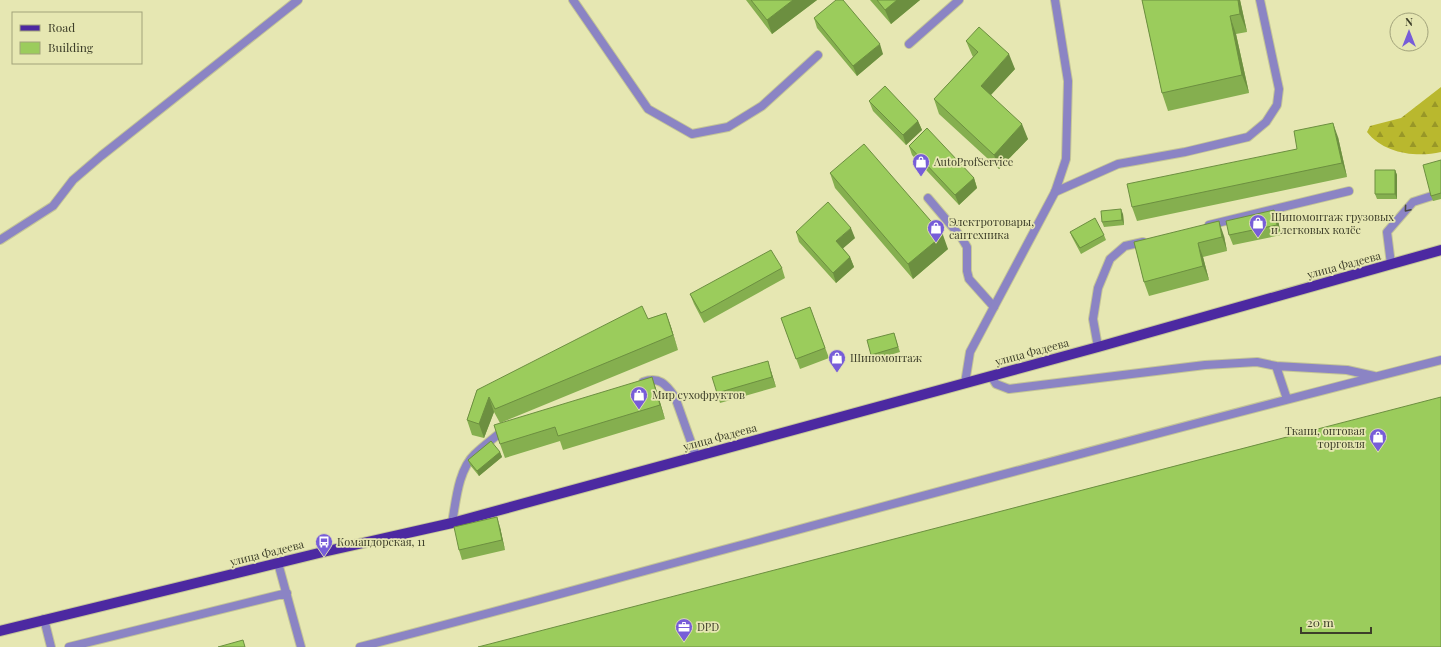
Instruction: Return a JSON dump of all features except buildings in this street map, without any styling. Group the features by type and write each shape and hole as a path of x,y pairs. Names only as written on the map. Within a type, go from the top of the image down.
{"main road":[{"name":"улица Фадеева","path":"0,631 44,619 278,563 452,523 1098,347 1441,250"}],"street":[{"path":"0,240 53,206 73,180 101,156 298,0"},
{"path":"573,0 648,109 692,134 728,127 762,106 818,55"},
{"path":"909,44 959,0"},
{"path":"964,383 970,352 1055,192 1066,159 1068,81 1055,0"},
{"path":"1055,192 1118,164 1185,152 1248,137 1266,122 1277,105 1279,89 1260,0"},
{"path":"1202,227 1349,191"},
{"path":"1391,264 1387,232 1412,202 1441,193"},
{"path":"928,198 961,237 967,247 967,271 969,279 994,307"},
{"path":"1098,347 1093,319 1094,310 1098,288 1110,260 1125,246 1148,240"},
{"path":"360,647 1287,399 1441,360"},
{"path":"991,376 996,384 1009,389 1205,365 1257,362 1276,366 1347,370 1376,376"},
{"path":"1276,366 1287,399"},
{"path":"633,386 656,379 664,383 675,397 696,456"},
{"path":"452,523 458,491 465,467 474,454 501,432 516,427"},
{"path":"278,563 301,647"},
{"path":"69,647 286,593"},
{"path":"44,619 51,647"}],"green space":[{"path":"1441,87 1441,152 1431,154 1411,154 1401,152 1382,145 1367,132 1370,126 1401,118"}],"place":[{"name":"AutoProfService","path":"921,177"},
{"name":"Шиномонтаж грузовых и легковых колёс","path":"1258,238"},
{"name":"Электротовары, сантехника","path":"936,243"},
{"name":"Шиномонтаж","path":"837,373"},
{"name":"Мир сухофруктов","path":"639,410"},
{"name":"Ткани, оптовая торговля","path":"1378,452"},
{"name":"Командорская, 11","path":"324,557"},
{"name":"DPD","path":"684,642"}]}
